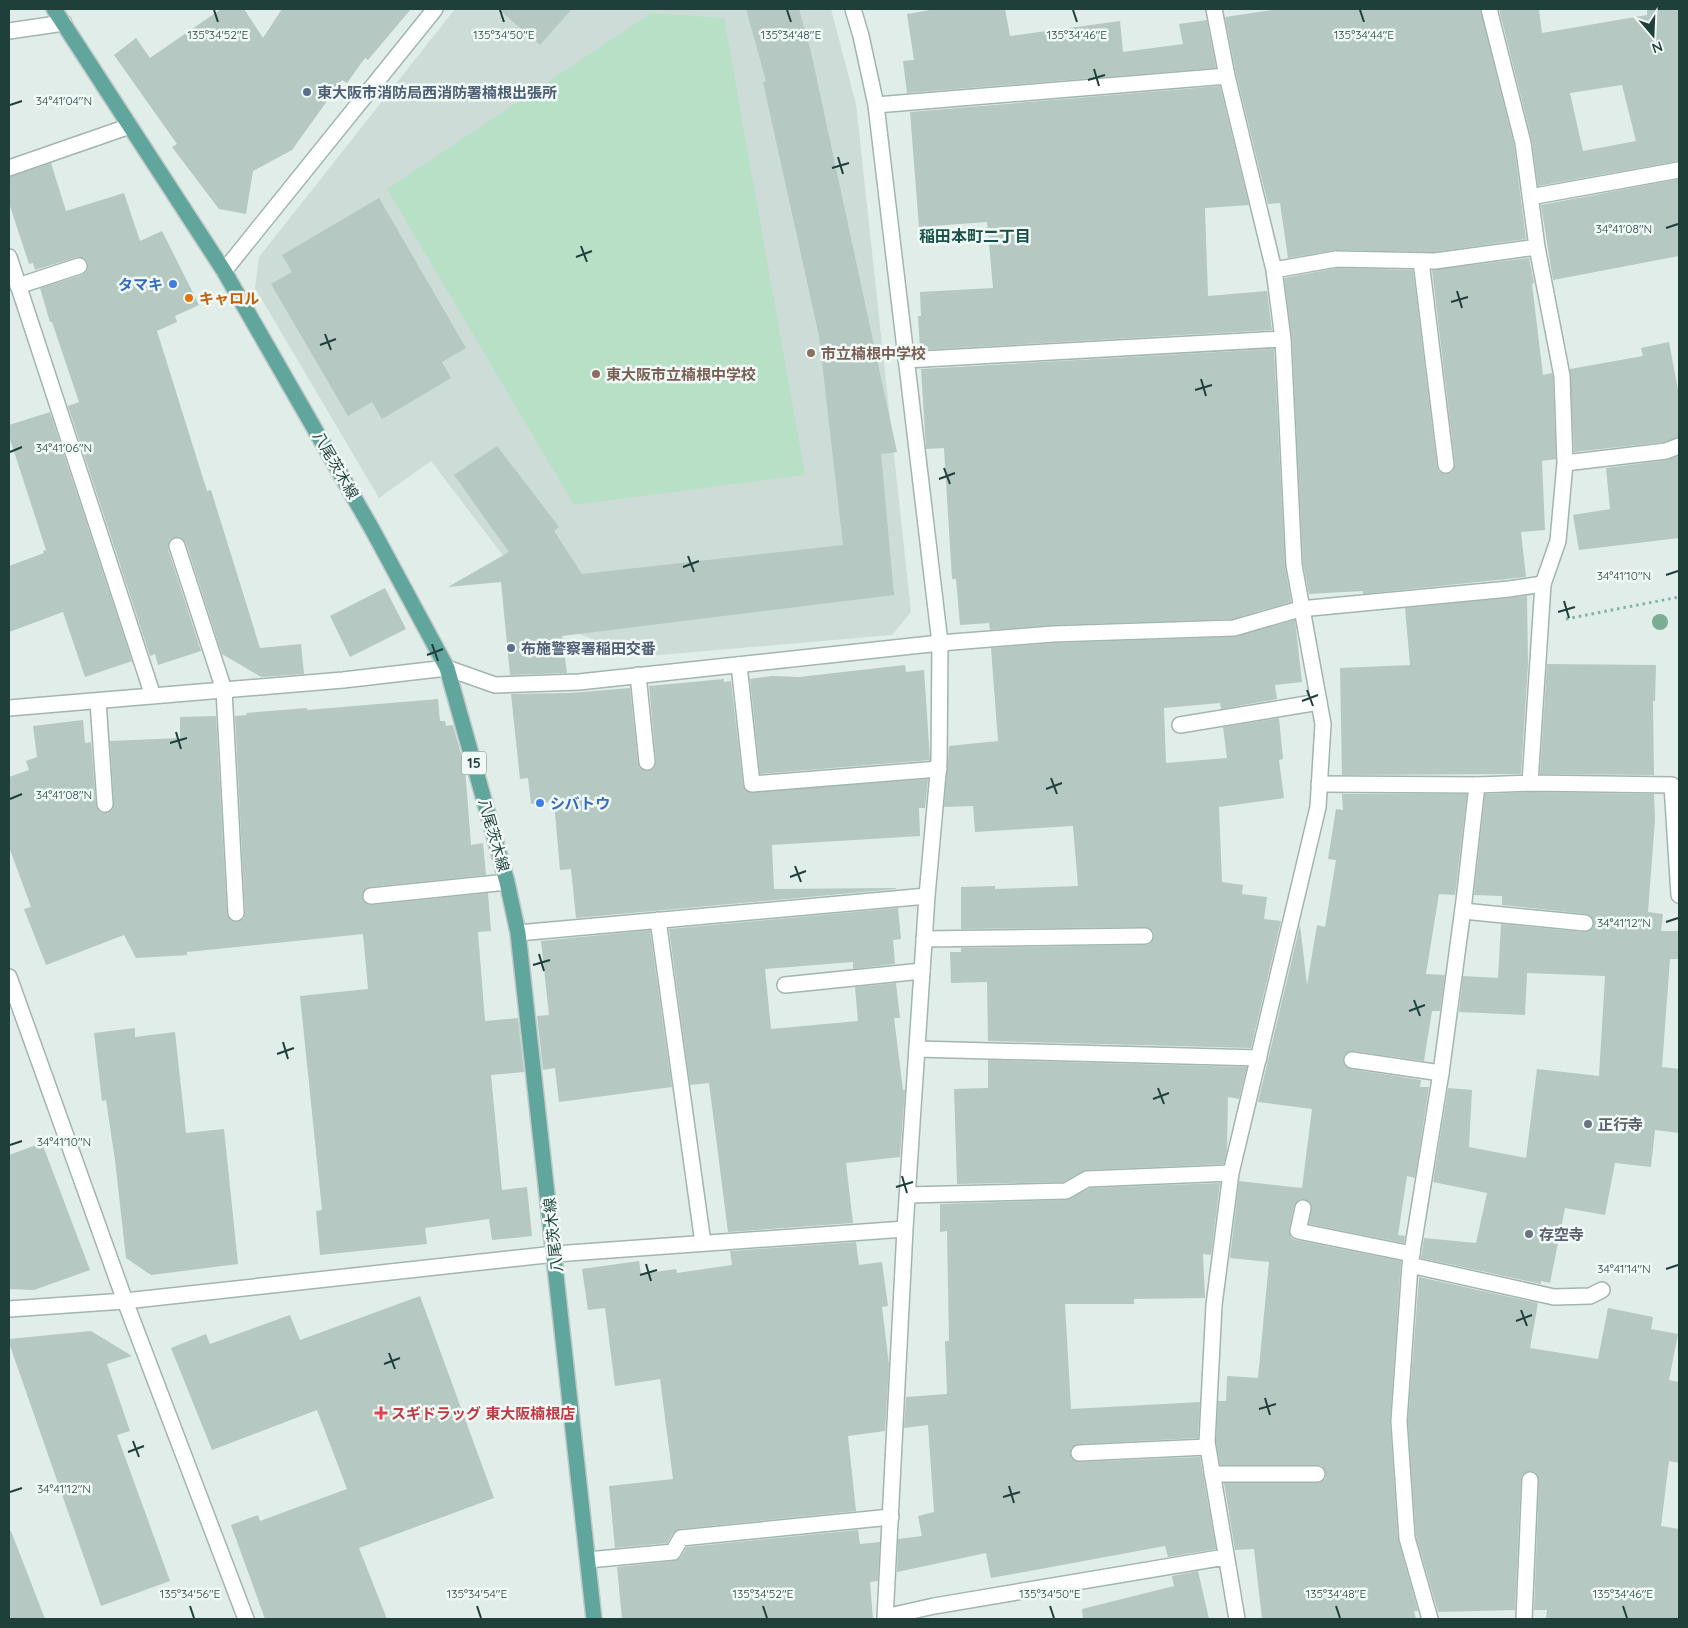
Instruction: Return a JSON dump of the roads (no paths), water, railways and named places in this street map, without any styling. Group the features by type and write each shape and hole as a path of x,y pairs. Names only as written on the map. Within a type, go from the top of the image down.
{"main road":[{"name":"八尾茨木線","path":"59,13 224,271 372,529 447,668 507,882 518,933 594,1619"}],"street":[{"path":"224,271 436,9"},
{"path":"853,9 876,105 940,643 939,769 927,896 905,1229 885,1618 934,1606 1225,1557"},
{"path":"1214,9 1226,76 1274,270 1283,339 1294,565 1300,609 1323,724 1318,807 1232,1173 1214,1306 1207,1447 1237,1619"},
{"path":"1489,9 1524,143 1537,247 1562,376 1565,463 1558,540 1543,584 1530,783"},
{"path":"9,31 59,13"},
{"path":"876,105 1226,76"},
{"path":"9,168 130,126"},
{"path":"1530,198 1679,170"},
{"path":"1274,270 1336,259 1435,261 1537,247"},
{"path":"9,257 153,696"},
{"path":"1421,260 1446,465"},
{"path":"18,286 78,266"},
{"path":"906,360 1283,339"},
{"path":"1565,463 1666,451 1679,446"},
{"path":"177,546 224,690 236,913"},
{"path":"9,708 405,674 447,668 495,685 579,682 940,643 1053,634 1234,628 1300,609 1543,584"},
{"path":"739,665 752,784 939,769"},
{"path":"638,675 647,762"},
{"path":"98,701 105,804"},
{"path":"1180,725 1319,702"},
{"path":"1319,784 1530,783 1672,785 1679,895"},
{"path":"1430,1619 1407,1538 1398,1421 1411,1260 1463,911 1477,784"},
{"path":"371,896 507,882"},
{"path":"518,933 927,896"},
{"path":"1463,911 1585,923"},
{"path":"658,920 703,1243"},
{"path":"924,939 1144,936"},
{"path":"785,985 922,971"},
{"path":"9,977 125,1301 246,1619"},
{"path":"917,1049 1259,1058"},
{"path":"1352,1060 1440,1072"},
{"path":"908,1195 1066,1191 1087,1179 1232,1173"},
{"path":"1304,1208 1298,1231 1554,1297 1590,1296 1602,1290"},
{"path":"9,1309 125,1301 555,1254 905,1229"},
{"path":"1079,1453 1207,1447"},
{"path":"1212,1474 1317,1474"},
{"path":"1524,1619 1530,1480"},
{"path":"588,1560 673,1552 681,1538 890,1517"}],"place":[{"name":"東大阪市消防局西消防署楠根出張所","path":"307,92"},
{"name":"タマキ","path":"173,284"},
{"name":"キャロル","path":"189,298"},
{"name":"市立楠根中学校","path":"811,353"},
{"name":"東大阪市立楠根中学校","path":"596,374"},
{"name":"布施警察署稲田交番","path":"511,648"},
{"name":"シバトウ","path":"540,803"},
{"name":"正行寺","path":"1588,1124"},
{"name":"存空寺","path":"1529,1234"},
{"name":"スギドラッグ 東大阪楠根店","path":"381,1413"}],"district":[{"name":"稲田本町二丁目","path":"975,236"}]}
